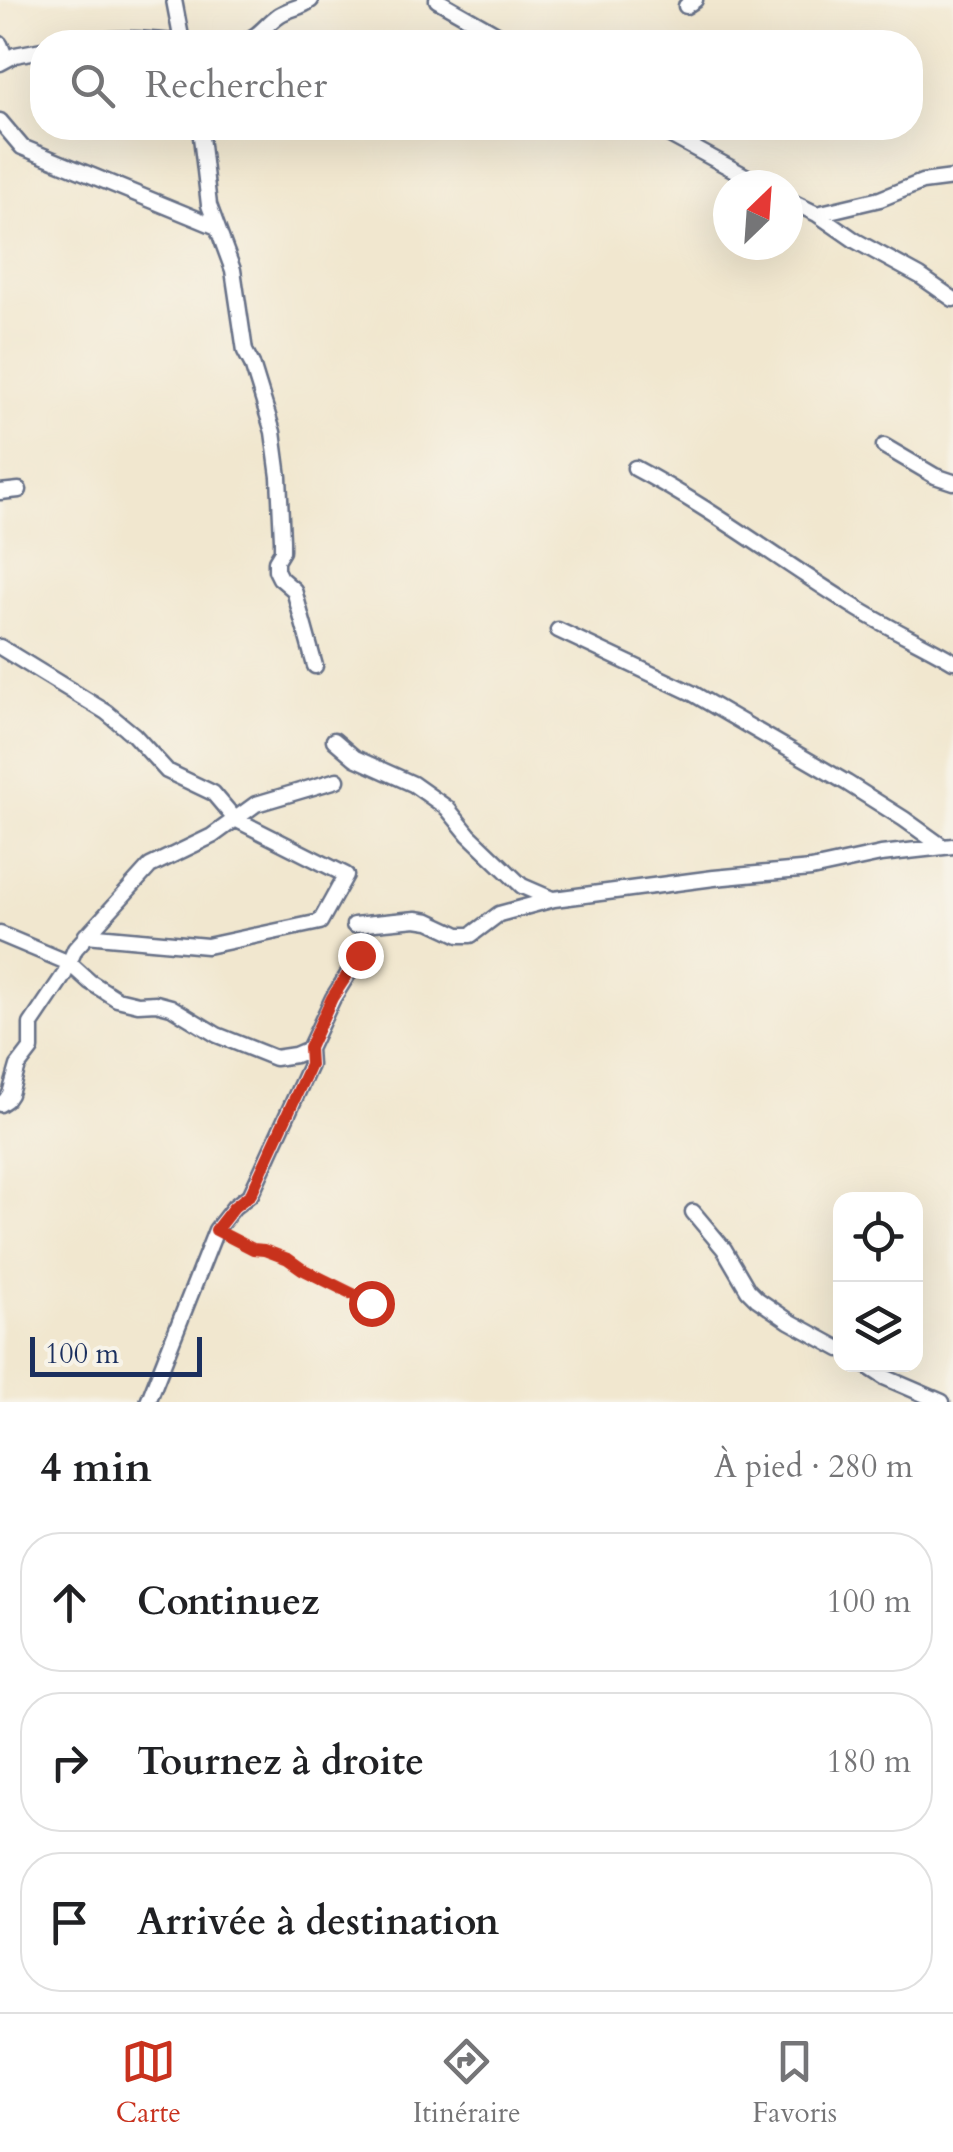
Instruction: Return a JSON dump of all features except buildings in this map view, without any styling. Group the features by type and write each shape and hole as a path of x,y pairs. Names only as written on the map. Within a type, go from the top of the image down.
{"street":[{"path":"174,0 178,30"},
{"path":"266,30 278,16 312,0"},
{"path":"437,0 490,30"},
{"path":"0,44 3,61 30,52"},
{"path":"0,121 22,146 216,227"},
{"path":"201,140 209,206 232,270 245,351 273,432 282,540 276,570 294,590 315,666"},
{"path":"679,140 734,170"},
{"path":"817,214 880,199 922,182 953,178"},
{"path":"803,207 953,298"},
{"path":"884,446 935,476 953,482"},
{"path":"636,468 686,495 870,617 953,661"},
{"path":"0,492 18,490"},
{"path":"558,630 692,694 847,783 950,848"},
{"path":"0,647 106,712 134,734 168,771 213,792 236,818 346,875 320,922 208,946 86,935"},
{"path":"334,740 355,758 413,784 447,808 522,886 554,899"},
{"path":"0,1104 10,1094 18,1066 31,1049 31,1024 75,948 150,866 212,836 256,804 337,780"},
{"path":"354,925 416,920 429,921 459,934 472,934 500,914 554,899 677,882 811,870 881,854 950,848"},
{"path":"0,934 69,964 117,1000 156,1002 171,1007 217,1036 276,1058 309,1048"},
{"path":"148,1402 216,1230 234,1207 251,1194 310,1065 309,1048 332,998 360,955"},
{"path":"693,1212 724,1249 748,1290 789,1321 833,1345"},
{"path":"875,1372 942,1402"}],"path":[{"path":"216,1230 253,1249 288,1259 392,1313"}],"route":[{"path":"360,955 332,998 309,1048 310,1065 251,1194 234,1207 216,1230 253,1249 288,1259 371,1303"}]}
